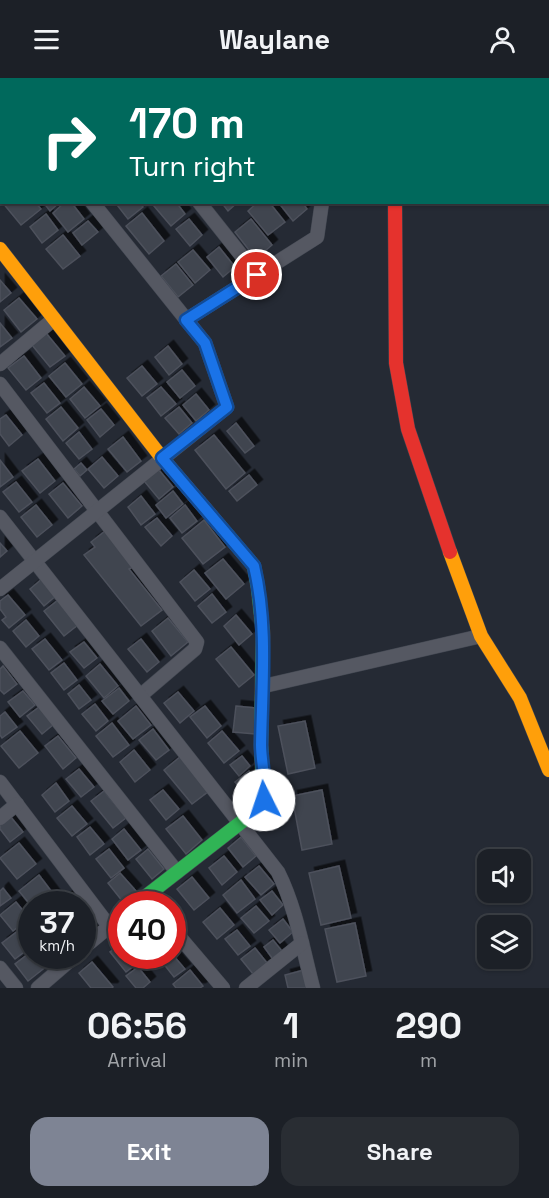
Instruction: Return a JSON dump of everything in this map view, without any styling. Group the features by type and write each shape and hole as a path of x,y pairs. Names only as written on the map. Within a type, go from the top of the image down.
{"street":[{"path":"0,588 227,407 205,343 94,204"},
{"path":"201,204 257,275"},
{"path":"186,320 317,237 322,204"},
{"path":"395,204 396,363 408,429 430,498 481,636 520,698 549,770"},
{"path":"0,249 162,458 254,566 260,589 264,686 261,745 265,795 262,806 177,872 157,891"},
{"path":"0,364 54,319"},
{"path":"0,384 197,642 195,649 140,696"},
{"path":"0,517 278,872 284,883 313,988"},
{"path":"264,686 481,636"},
{"path":"0,648 177,872"},
{"path":"0,782 108,925"},
{"path":"0,818 17,804"},
{"path":"96,937 108,927"},
{"path":"246,988 302,943"},
{"path":"186,944 223,988"},
{"path":"0,968 16,988"},
{"path":"38,988 60,969"}],"building":[{"path":"4,204 37,204 41,209 21,225"},
{"path":"45,204 58,204 50,211"},
{"path":"63,204 73,204 84,219 68,232 53,213"},
{"path":"141,204 143,207 128,219 117,205"},
{"path":"178,204 185,214 171,226 154,206"},
{"path":"223,204 236,204 228,211"},
{"path":"256,204 271,204 285,222 268,235 248,211"},
{"path":"280,204 303,204 307,209 293,221"},
{"path":"142,213 164,241 149,254 126,226"},
{"path":"46,214 58,230 42,243 30,227"},
{"path":"189,219 202,235 190,246 176,229"},
{"path":"251,219 272,245 256,259 235,232"},
{"path":"88,221 98,232 82,245 73,233"},
{"path":"63,235 80,256 63,269 46,249"},
{"path":"219,247 235,267 223,277 207,257"},
{"path":"193,250 210,270 195,283 178,262"},
{"path":"176,264 193,285 178,297 161,276"},
{"path":"0,280 11,293 0,302"},
{"path":"19,298 37,319 21,332 4,310"},
{"path":"0,323 12,338 0,347"},
{"path":"46,333 65,356 50,367 32,345"},
{"path":"168,346 182,364 169,375 155,357"},
{"path":"24,356 41,378 26,390 8,368"},
{"path":"65,363 82,384 66,397 49,376"},
{"path":"142,366 157,384 142,396 127,378"},
{"path":"182,370 195,386 180,398 167,382"},
{"path":"44,383 60,403 47,413 31,393"},
{"path":"84,387 100,406 85,418 70,399"},
{"path":"161,387 176,404 161,416 147,398"},
{"path":"196,394 209,410 196,421 183,405"},
{"path":"61,407 78,428 63,441 46,419"},
{"path":"179,407 192,423 179,434 165,418"},
{"path":"101,409 114,425 100,437 87,420"},
{"path":"6,415 22,435 9,446 0,434 0,419"},
{"path":"236,423 254,446 245,453 227,431"},
{"path":"79,432 92,449 79,459 66,443"},
{"path":"214,435 245,473 226,489 195,450"},
{"path":"123,437 141,461 127,472 108,449"},
{"path":"102,457 118,476 104,488 88,469"},
{"path":"38,459 55,481 40,493 22,471"},
{"path":"0,460 13,477 0,487"},
{"path":"81,463 87,470 80,476 74,469"},
{"path":"159,470 173,487 159,499 144,481"},
{"path":"249,475 257,485 237,501 229,491"},
{"path":"16,482 32,502 19,512 3,492"},
{"path":"63,483 82,506 68,518 49,494"},
{"path":"173,491 183,504 166,518 156,505"},
{"path":"141,496 155,514 141,525 128,507"},
{"path":"36,505 52,525 37,537 21,517"},
{"path":"185,505 197,521 182,533 170,518"},
{"path":"157,518 172,536 161,546 145,527"},
{"path":"204,520 225,547 203,564 182,538"},
{"path":"105,531 133,567 129,569 162,610 141,626 84,555 95,547 91,542"},
{"path":"0,543 7,551 0,557"},
{"path":"223,559 244,584 226,599 205,573"},
{"path":"194,570 210,589 195,601 180,582"},
{"path":"43,578 57,595 44,606 30,589"},
{"path":"212,594 226,612 212,623 198,606"},
{"path":"8,595 25,615 9,628 2,620 6,617 0,609 0,601"},
{"path":"58,600 78,625 64,636 44,611"},
{"path":"236,615 252,634 239,645 224,626"},
{"path":"168,618 188,642 171,656 152,631"},
{"path":"26,620 39,636 26,647 13,631"},
{"path":"45,639 62,660 49,670 32,649"},
{"path":"141,639 159,662 147,672 128,649"},
{"path":"84,642 97,658 84,668 70,652"},
{"path":"231,647 254,675 239,687 216,659"},
{"path":"64,663 77,680 64,690 51,673"},
{"path":"100,664 118,686 104,698 86,676"},
{"path":"3,666 17,684 4,694 0,690 0,669"},
{"path":"79,685 91,700 79,709 68,694"},
{"path":"119,688 129,701 113,714 102,701"},
{"path":"23,691 35,705 20,717 8,702"},
{"path":"178,692 194,711 180,723 164,703"},
{"path":"95,704 108,721 96,731 82,714"},
{"path":"136,706 151,725 133,739 118,721"},
{"path":"205,706 221,726 207,738 190,717"},
{"path":"236,706 257,708 255,734 233,732"},
{"path":"39,707 53,725 42,734 27,716"},
{"path":"5,712 17,727 2,738 0,716"},
{"path":"305,721 315,768 288,774 278,726"},
{"path":"112,723 129,745 113,757 96,736"},
{"path":"153,729 169,750 156,760 139,740"},
{"path":"20,731 38,753 19,768 1,746"},
{"path":"222,731 239,751 224,763 208,743"},
{"path":"58,736 76,758 63,769 45,746"},
{"path":"134,750 150,770 135,782 120,762"},
{"path":"181,756 209,791 192,804 164,770"},
{"path":"242,756 250,766 239,776 230,765"},
{"path":"79,769 94,787 81,797 66,779"},
{"path":"249,771 264,789 250,800 235,782"},
{"path":"56,783 69,801 55,812 42,795"},
{"path":"163,790 179,809 166,820 150,800"},
{"path":"322,790 332,844 302,850 292,796"},
{"path":"104,791 126,818 113,828 91,801"},
{"path":"72,806 87,824 72,836 57,818"},
{"path":"10,816 23,832 10,842 0,829 0,824"},
{"path":"183,816 202,840 186,854 166,829"},
{"path":"90,827 104,844 90,855 77,837"},
{"path":"124,829 141,850 128,860 112,839"},
{"path":"241,837 256,856 243,867 228,848"},
{"path":"19,843 36,864 17,879 0,858"},
{"path":"109,849 124,868 111,878 96,859"},
{"path":"148,849 164,869 152,879 136,859"},
{"path":"224,856 237,872 222,885 209,868"},
{"path":"259,866 274,884 261,895 245,877"},
{"path":"339,866 351,918 321,925 309,873"},
{"path":"120,873 136,891 114,891 108,883"},
{"path":"39,875 51,891 19,891"},
{"path":"192,877 209,898 194,910 186,900 186,891 177,889"},
{"path":"241,880 255,899 237,913 223,895"},
{"path":"3,888 11,898 0,906 0,891"},
{"path":"272,891 283,905 272,915 260,900"},
{"path":"16,902 18,927 13,931 0,915"},
{"path":"256,906 269,921 254,933 241,918"},
{"path":"220,908 234,925 217,939 203,922"},
{"path":"283,919 293,932 280,943 269,930"},
{"path":"355,923 366,976 337,982 325,929"},
{"path":"237,930 250,946 238,955 225,939"},
{"path":"18,931 18,957 15,959 2,943"},
{"path":"273,940 282,951 272,958 264,947"},
{"path":"255,948 267,963 253,974 241,959"},
{"path":"96,967 113,987 91,988 79,973 84,969 96,969"},
{"path":"19,969 43,969 28,981"},
{"path":"135,969 140,969 150,982 143,988 136,988 126,976"},
{"path":"168,969 185,969 174,977"},
{"path":"190,970 203,986 176,988 173,984"},
{"path":"304,970 308,988 288,988 285,975"}],"traffic: fast":[{"path":"153,891 262,806 264,800 261,745 263,633 258,588 254,566 220,526"}],"traffic: slow":[{"path":"0,249 162,458 220,526"},
{"path":"450,552 481,636 520,698 549,770"}],"traffic: jam":[{"path":"395,204 396,363 408,429 450,552"}],"route":[{"path":"257,275 186,320 205,343 227,407 162,458 254,566 260,589 264,686 261,745 264,800"}]}
